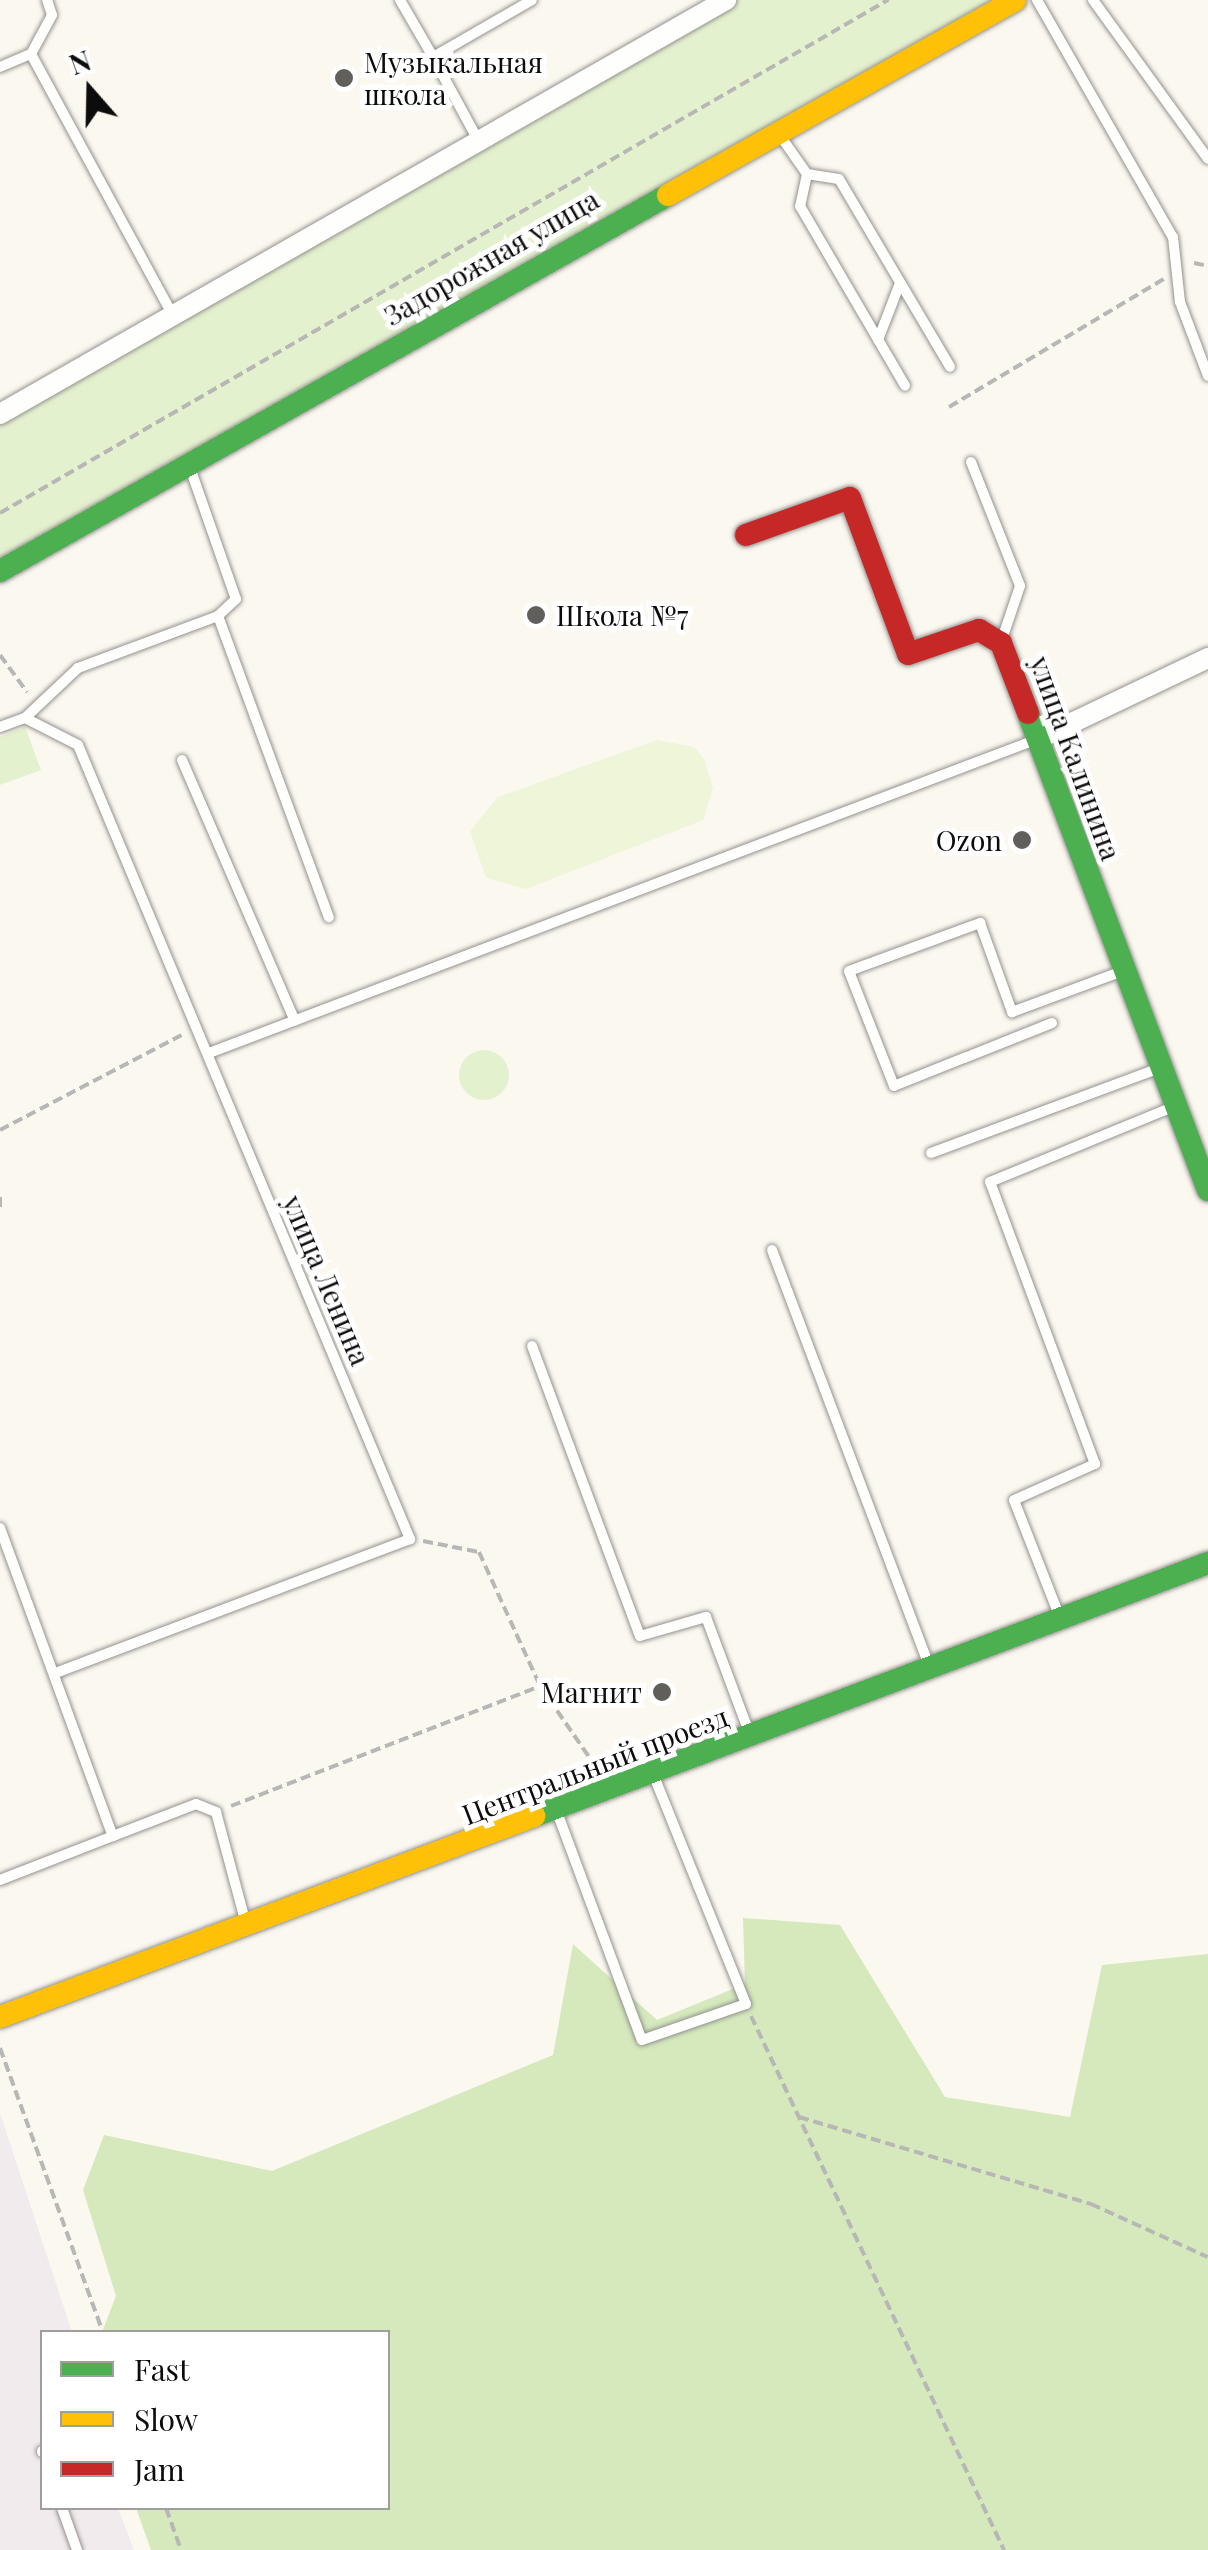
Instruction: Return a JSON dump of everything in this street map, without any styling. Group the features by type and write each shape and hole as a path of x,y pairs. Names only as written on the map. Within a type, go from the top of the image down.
{"street":[{"path":"0,414 726,0"},
{"name":"Задорожная улица","path":"0,571 776,129 1015,0"},
{"name":"улица Калинина","path":"746,535 850,498 908,654 979,630 1001,643 1208,1190"},
{"path":"1036,740 1208,658"},
{"name":"Центральный проезд","path":"0,2017 616,1790 1208,1562"}],"lane":[{"path":"0,67 31,54 52,15 47,0"},
{"path":"400,0 478,140"},
{"path":"432,57 532,0"},
{"path":"1037,0 1172,237 1176,272 1208,376"},
{"path":"1093,0 1208,159"},
{"path":"31,54 174,315"},
{"path":"776,129 807,174 839,179 950,368"},
{"path":"807,174 800,206 905,386"},
{"path":"878,340 900,283"},
{"path":"971,462 1020,586 1001,643"},
{"path":"0,728 26,718 36,703 78,668 218,616 236,599 189,464"},
{"path":"218,616 330,917"},
{"name":"улица Ленина","path":"26,718 78,746 410,1538"},
{"path":"208,1053 1036,740"},
{"path":"182,760 296,1021"},
{"path":"1052,1024 894,1086 849,971 980,923 1012,1012 1124,970"},
{"path":"931,1153 1161,1068"},
{"path":"1060,1620 1014,1500 1095,1464 990,1182 1176,1105"},
{"path":"772,1250 931,1670"},
{"path":"532,1346 640,1636 706,1617 751,1738"},
{"path":"0,1528 112,1836"},
{"path":"54,1673 410,1538"},
{"path":"557,1812 642,2040 746,2004 653,1775"},
{"path":"0,1880 196,1804 216,1812 246,1925"},
{"path":"63,2510 77,2550"}],"path":[{"path":"0,513 888,0"},
{"path":"949,408 1176,272 1208,266"},
{"path":"0,656 36,703"},
{"path":"0,1130 198,1026"},
{"path":"0,1196 0,1208"},
{"path":"410,1538 480,1552 540,1686 616,1790"},
{"path":"216,1812 540,1686"},
{"path":"746,2004 1004,2550"},
{"path":"0,2048 101,2330"},
{"path":"798,2117 1091,2204 1208,2257"},
{"path":"167,2510 181,2550"}],"shaded area":[{"path":"0,2113 71,2330 40,2330 40,2510 119,2510 134,2550 0,2550"}],"green space":[{"path":"726,0 1016,0 0,571 0,412"},
{"path":"25,727 41,770 0,785 0,737"},
{"path":"657,740 694,747 704,759 713,788 703,820 526,889 486,878 470,831 498,797"},
{"path":"484,1050 502,1057 509,1075 502,1093 484,1100 466,1093 459,1075 466,1057"},
{"path":"743,1918 840,1925 945,2097 1070,2117 1102,1965 1208,1954 1208,2550 151,2550 137,2510 390,2510 390,2330 103,2330 116,2296 83,2190 104,2135 272,2171 553,2055 573,1944 657,2020 745,1984"}],"traffic: fast":[{"path":"0,571 668,195"},
{"path":"1028,713 1208,1190"},
{"path":"534,1816 1208,1563"}],"traffic: slow":[{"path":"668,195 1015,0"},
{"path":"0,2017 534,1816"}],"traffic: jam":[{"path":"746,535 850,498 908,654 979,630 1001,643 1028,713"}],"place":[{"name":"Музыкальная школа","path":"344,78"},
{"name":"Школа №7","path":"536,615"},
{"name":"Ozon","path":"1022,840"},
{"name":"Магнит","path":"662,1692"}]}
